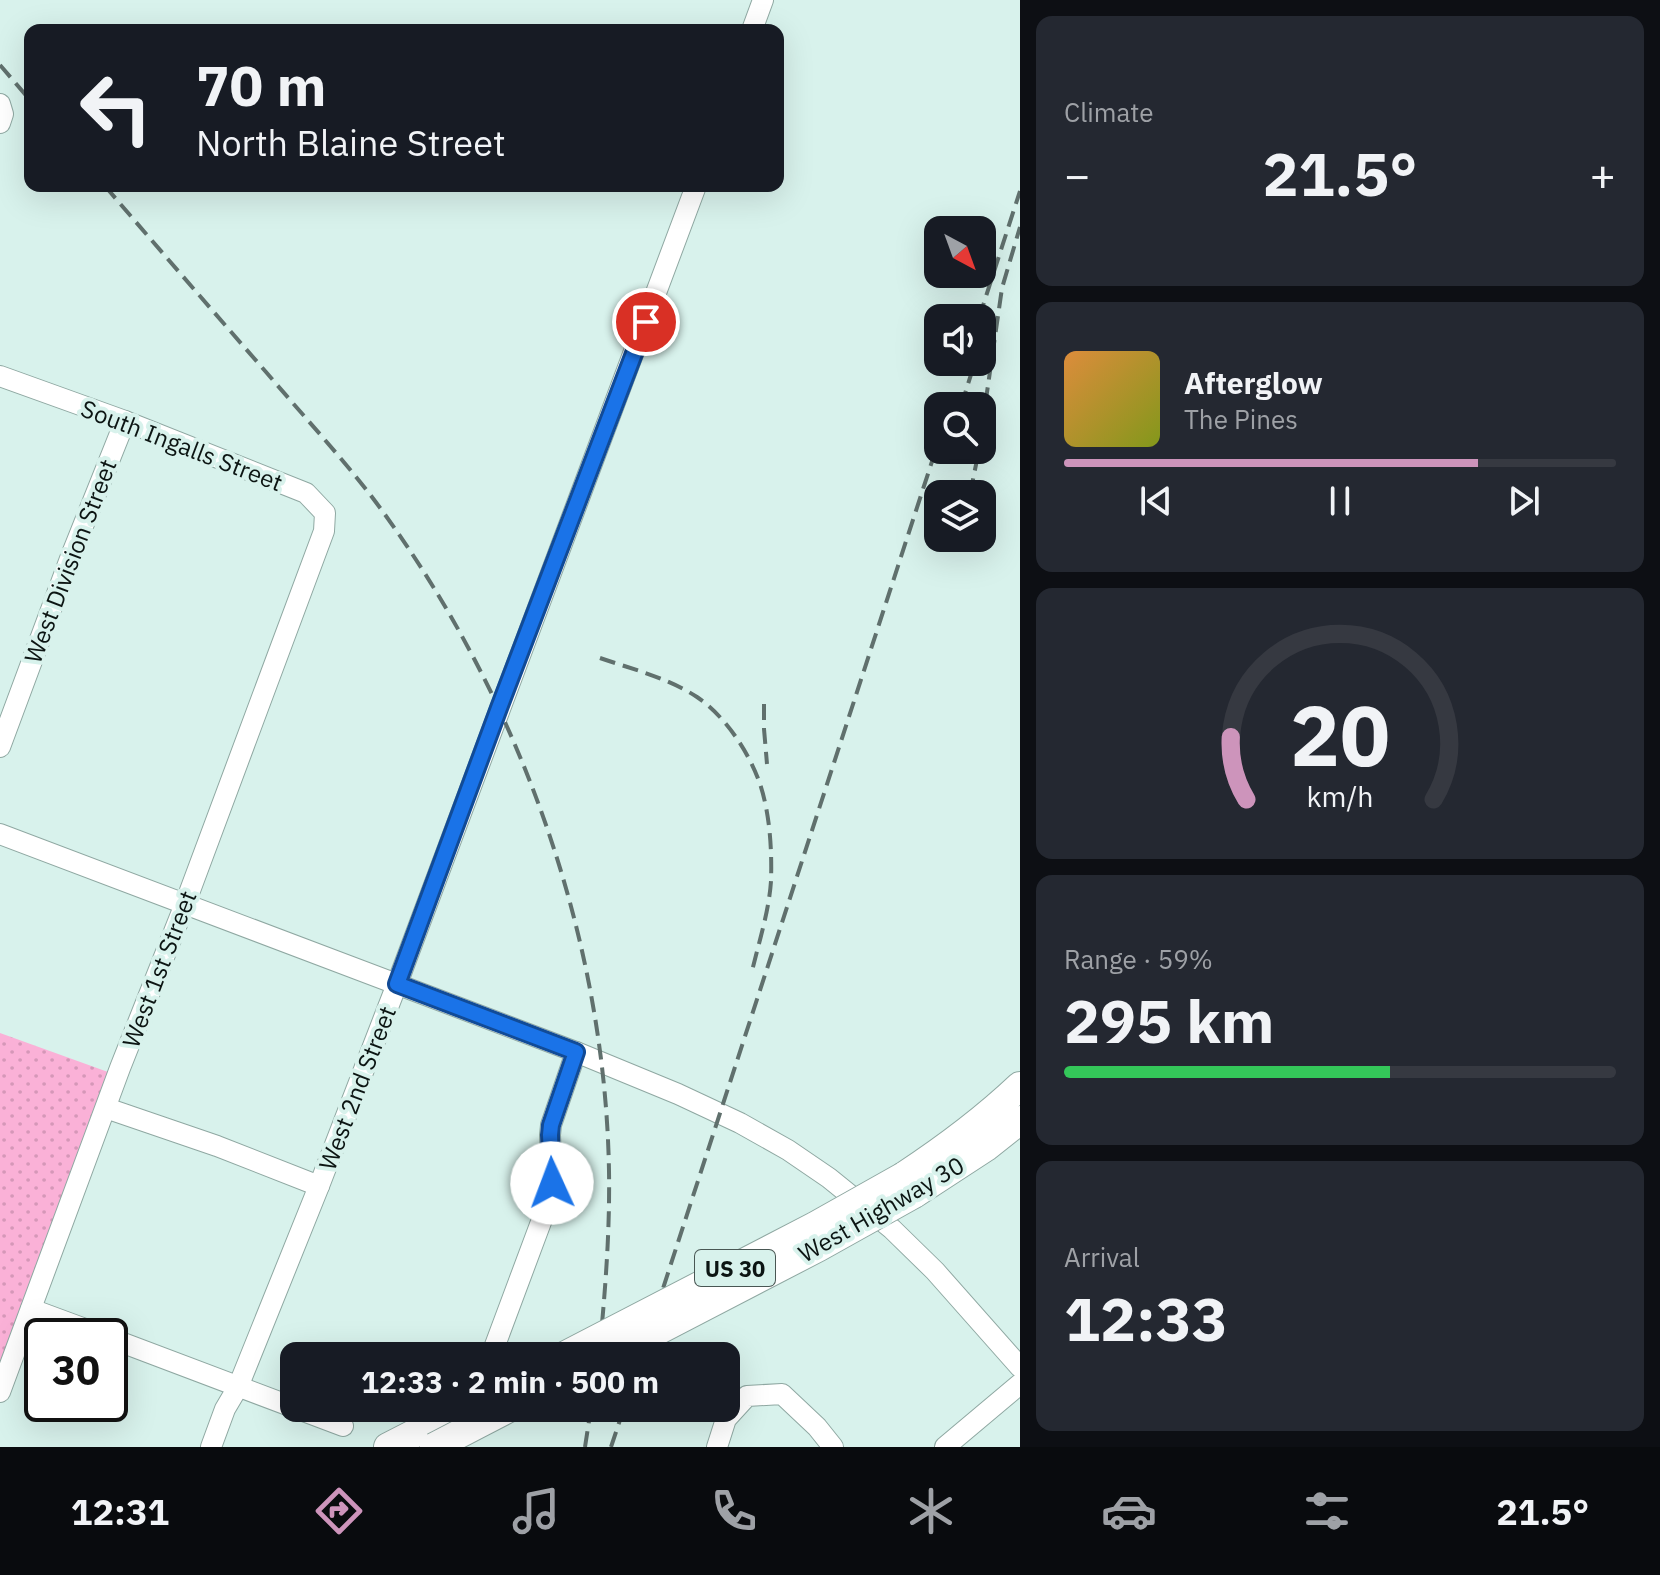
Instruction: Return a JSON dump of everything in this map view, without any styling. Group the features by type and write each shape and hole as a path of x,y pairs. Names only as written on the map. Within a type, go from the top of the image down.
{"highway":[{"name":"West Highway 30","path":"636,1342 806,1254 909,1185 1020,1086"},
{"name":"West Highway 30","path":"591,1342 815,1226 986,1147 1020,1120"},
{"path":"388,1447 437,1422"},
{"path":"434,1447 482,1422"}],"street":[{"path":"754,24 763,0"},
{"path":"0,104 3,114 0,123"},
{"name":"West 2nd Street","path":"211,1447 319,1186 397,984 694,192"},
{"name":"South Ingalls Street","path":"0,376 125,421 306,493 325,513 324,531 318,546"},
{"name":"West Division Street","path":"0,747 125,421"},
{"name":"West 1st Street","path":"0,1392 318,546"},
{"path":"0,834 576,1052 729,1117 802,1159 882,1220 935,1271 1020,1367"},
{"path":"496,1342 547,1206 552,1183 551,1125 576,1052"},
{"path":"106,1108 217,1146 319,1186"},
{"path":"31,1309 55,1318"},
{"path":"128,1345 343,1426"},
{"path":"945,1447 1020,1384"},
{"path":"717,1447 726,1419 747,1396 782,1394 833,1447"},
{"path":"457,1447 467,1422"}],"shaded area":[{"path":"0,1033 108,1072 0,1372"}],"railway":[{"path":"0,65 24,93"},
{"path":"984,304 1020,191"},
{"path":"110,192 369,493 421,567 467,646 508,728 542,813 570,901 590,990 603,1081 609,1171 607,1264 600,1342"},
{"path":"987,392 1002,288 1020,227"},
{"path":"965,392 971,376"},
{"path":"646,1342 931,464"},
{"path":"973,480 976,464"},
{"path":"600,658 662,679 697,697 726,724 749,760 766,807 771,857 768,904 752,971"},
{"path":"764,704 767,764"},
{"path":"585,1447 589,1422"},
{"path":"611,1447 619,1422"}],"route":[{"path":"552,1183 551,1125 576,1052 397,984 646,322"}]}
